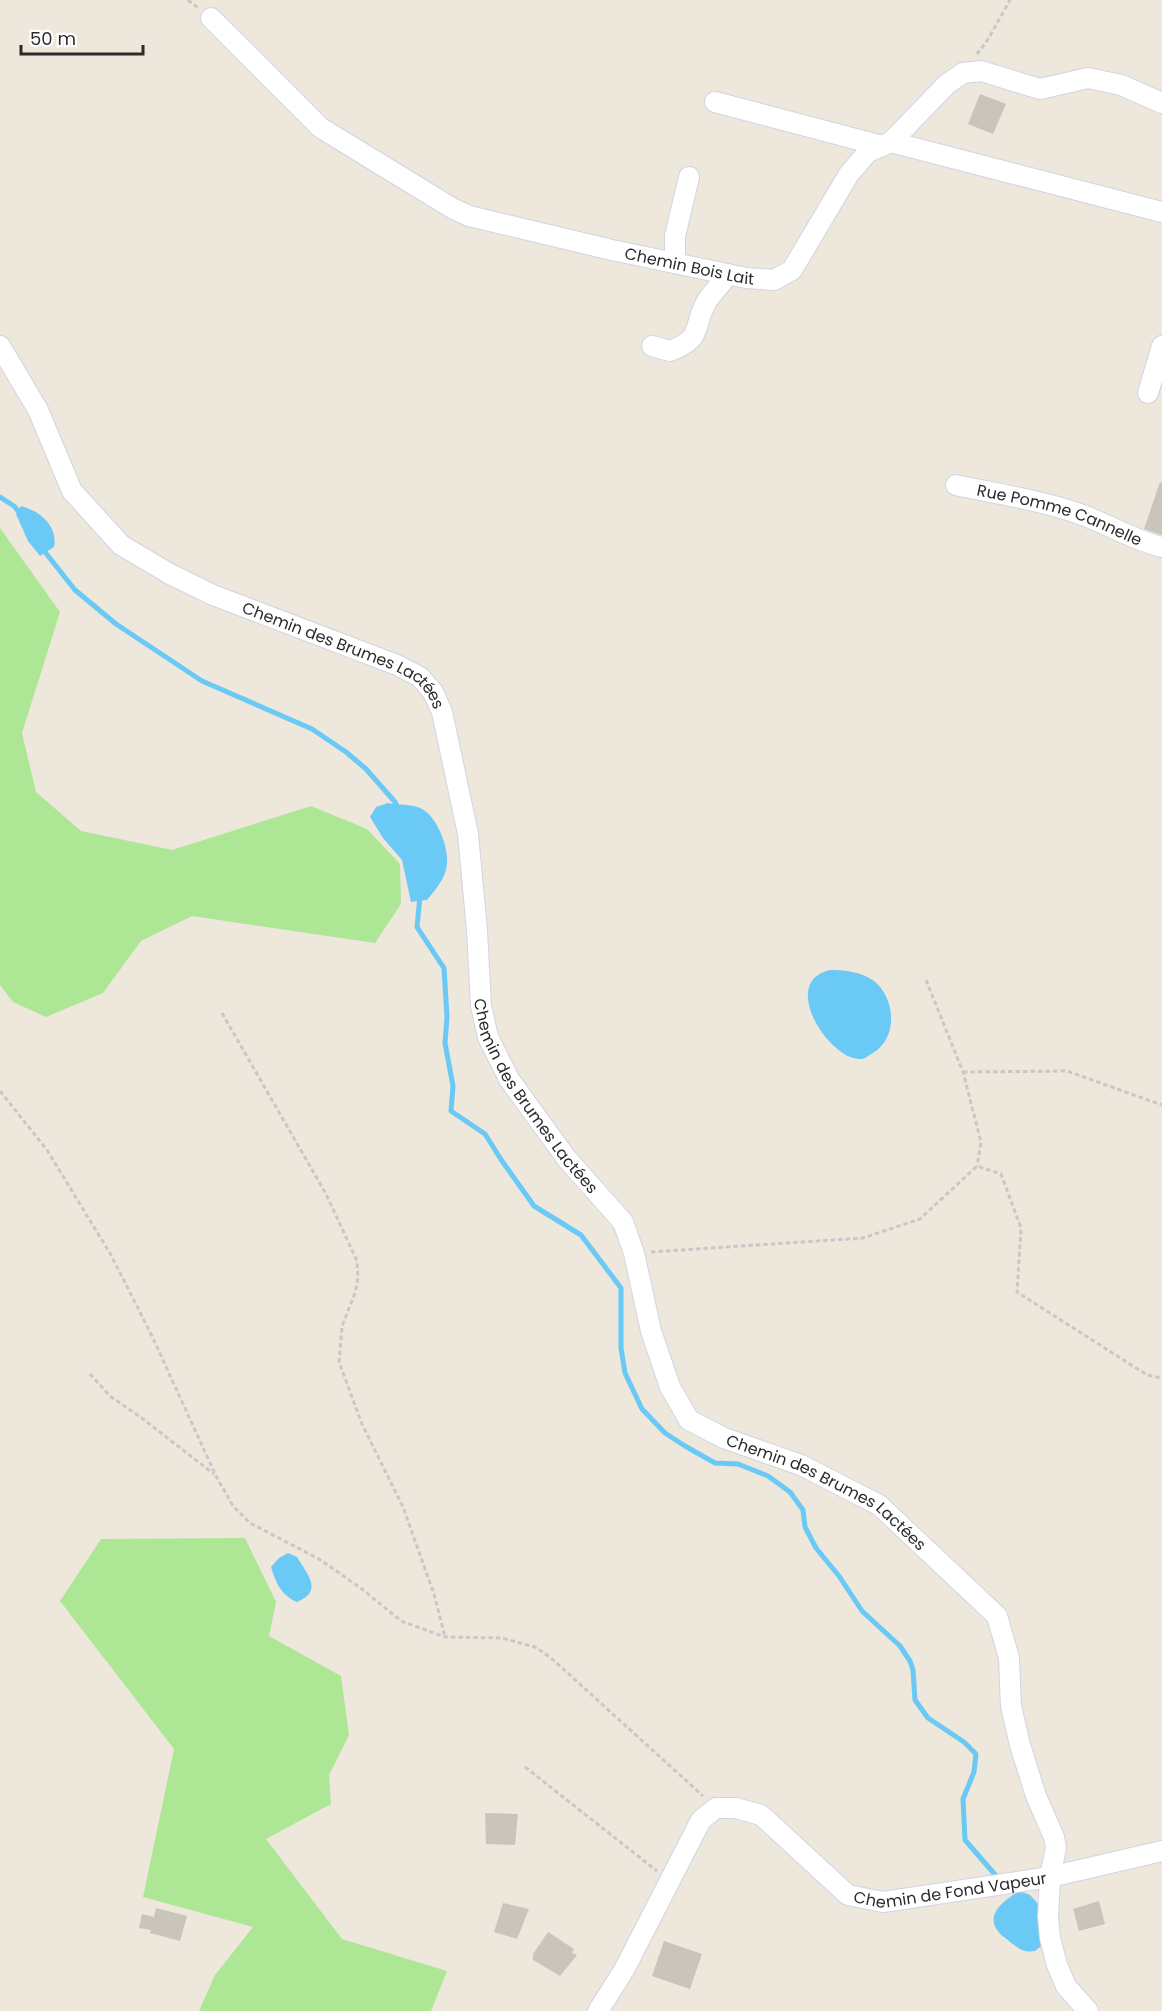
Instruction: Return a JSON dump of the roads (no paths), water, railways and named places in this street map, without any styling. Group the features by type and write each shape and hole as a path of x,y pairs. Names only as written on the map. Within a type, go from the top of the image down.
{"street":[{"name":"Chemin Bois Lait","path":"211,18 321,128 452,208 469,216 746,278 774,280 792,270 849,174 868,152 886,144 947,84 963,73 981,71 1040,89 1088,78 1121,85 1162,103"},
{"path":"715,102 1162,212"},
{"path":"675,263 675,236 689,177"},
{"path":"652,346 670,351 688,343 697,332 706,303 721,286 727,274"},
{"name":"Chemin des Brumes Lactées","path":"0,346 38,410 72,492 121,545 170,574 213,595 397,665 420,677 434,692 442,712 468,834 481,1006 488,1037 508,1079 567,1159 623,1222 634,1253 651,1331 670,1387 689,1420 724,1438 801,1466 879,1505 997,1616 1009,1658 1011,1706 1020,1745 1056,1848 1050,1877 1048,1916 1050,1938 1057,1965 1066,1986 1088,2011"},
{"path":"1148,393 1162,346"},
{"name":"Rue Pomme Cannelle","path":"956,485 1058,507 1083,515 1136,539 1162,547"},
{"name":"Chemin de Fond Vapeur","path":"598,2011 624,1970 701,1820 716,1808 736,1808 761,1815 848,1894 883,1902 1050,1877 1162,1851"}],"water":[{"path":"21,506 46,520 53,532 54,547 40,556 28,541 16,514"},
{"path":"388,803 412,806 426,811 444,840 447,857 445,874 427,900 411,902 402,860 383,838 370,817 376,807"},
{"path":"830,970 864,975 874,981 887,998 891,1018 887,1038 873,1053 864,1058 849,1056 836,1048 814,1020 809,1004 809,989 815,977"},
{"path":"288,1553 297,1557 309,1576 312,1587 305,1598 297,1602 280,1588 271,1567 279,1558"},
{"path":"1020,1891 1030,1895 1041,1907 1041,1946 1035,1951 1024,1951 1018,1948 1000,1934 994,1925 995,1913 999,1907"}],"waterway":[{"path":"0,497 14,506 21,514"},
{"path":"41,547 75,590 116,624 202,681 312,729 366,769 398,808"},
{"path":"420,896 417,927 444,968 447,1017 445,1043 453,1086 451,1111 485,1134 534,1206 581,1235 621,1288 621,1348 625,1373 642,1409 665,1433 715,1463 738,1464 768,1476 790,1492 803,1510 805,1527 816,1548 839,1576 862,1611 900,1646 913,1670 915,1700 928,1718 964,1742 976,1754 974,1772 963,1799 965,1840 998,1878"}]}
